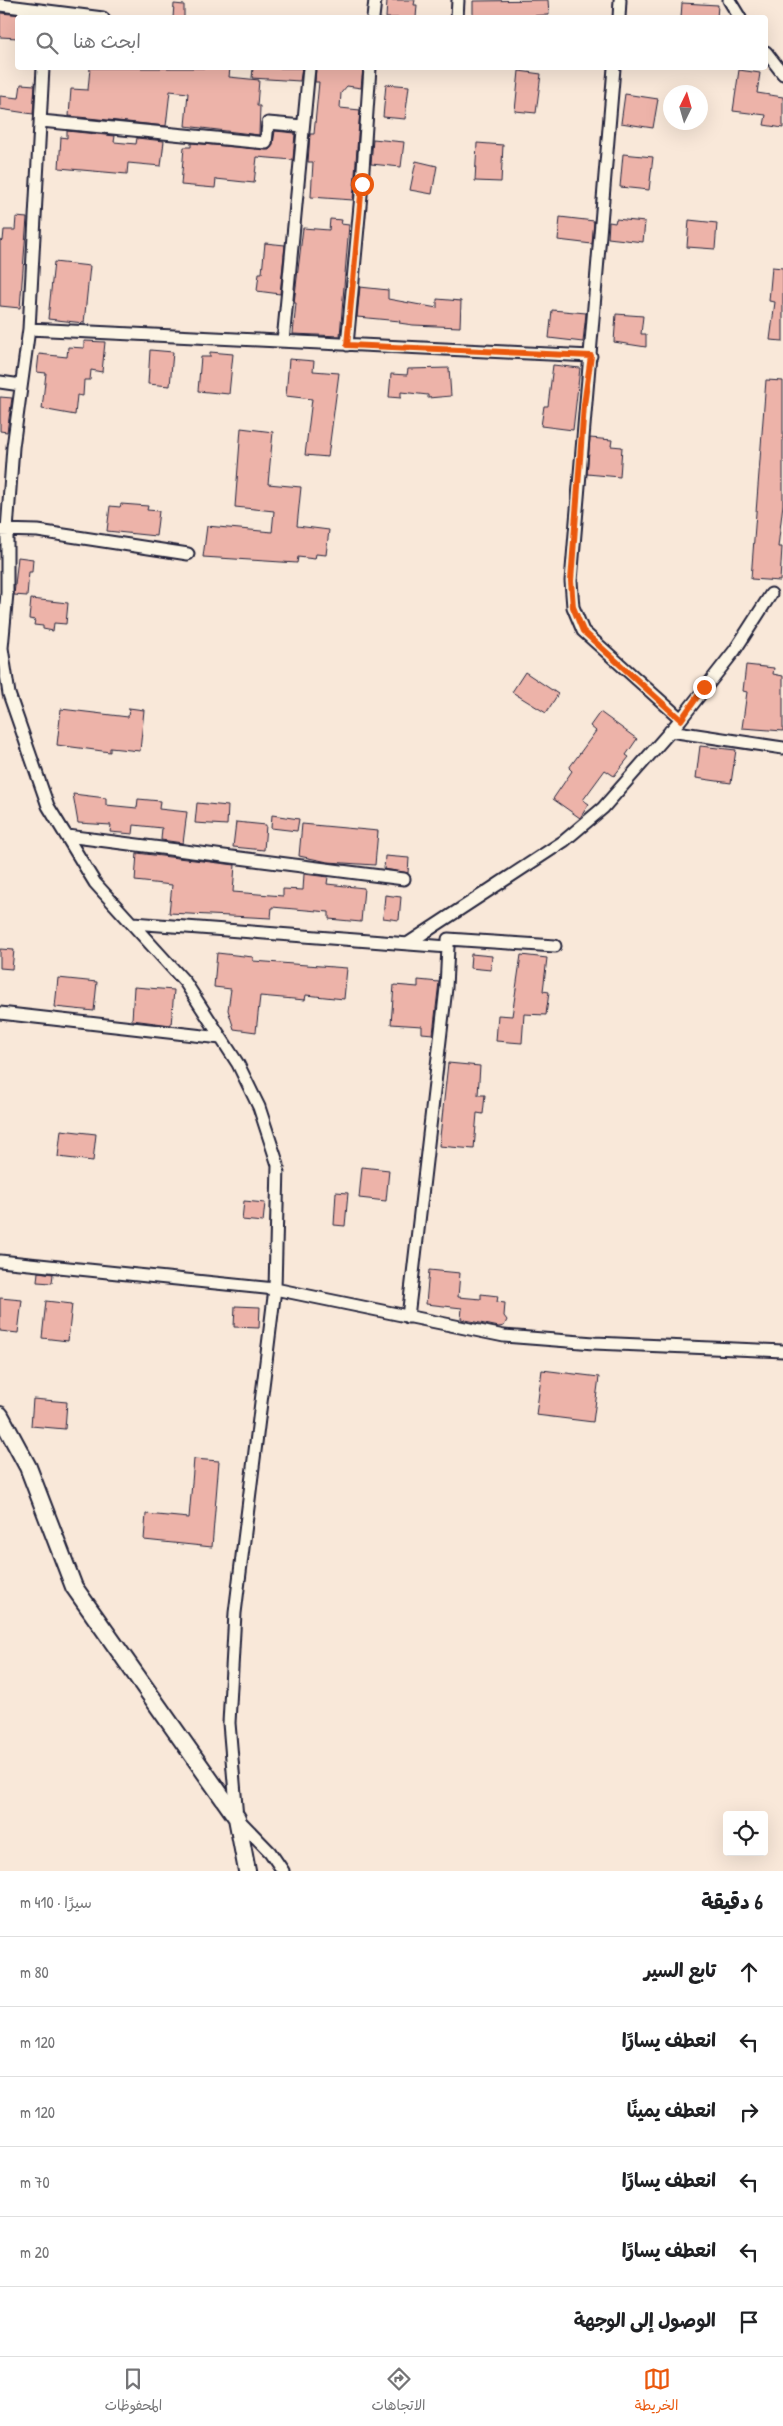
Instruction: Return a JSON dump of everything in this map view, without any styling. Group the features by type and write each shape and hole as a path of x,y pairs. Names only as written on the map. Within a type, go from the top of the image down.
{"street":[{"path":"373,15 375,0"},
{"path":"457,15 458,0"},
{"path":"618,15 620,0"},
{"path":"729,0 738,15"},
{"path":"0,5 46,9 83,15"},
{"path":"768,55 783,74"},
{"path":"43,70 29,328 3,530 4,593 2,648 6,699 48,806 96,883 185,982 238,1064 259,1107 278,1165 274,1289 235,1612 229,1723 237,1818 247,1871"},
{"path":"283,341 309,70"},
{"path":"347,345 362,184 370,70"},
{"path":"614,70 591,356 584,405 571,581 573,607 583,631 681,720"},
{"path":"41,122 266,143 268,122 303,126"},
{"path":"29,328 591,356"},
{"path":"0,382 21,385"},
{"path":"3,530 38,531 188,554"},
{"path":"407,944 564,841 604,808 681,720 735,650 771,594"},
{"path":"670,731 783,748"},
{"path":"67,836 404,879"},
{"path":"133,922 448,947"},
{"path":"408,1317 446,988 448,940 555,946"},
{"path":"0,1013 221,1038"},
{"path":"0,1261 274,1289 504,1336 594,1343 783,1351"},
{"path":"0,1415 28,1467 74,1587 237,1818 270,1852 284,1871"}],"building":[{"path":"387,0 415,0 414,5 417,5 416,15 386,15"},
{"path":"548,0 549,15 473,15 473,1"},
{"path":"682,3 718,5 717,15 681,15"},
{"path":"174,4 184,5 184,15 173,15"},
{"path":"0,13 23,15 15,15 15,38 0,37"},
{"path":"90,70 230,70 229,77 259,80 257,106 260,106 259,135 185,126 188,93 170,91 166,126 69,116 71,89 88,90"},
{"path":"253,70 302,70 300,81 252,78"},
{"path":"316,70 363,70 361,88 347,86 341,93 340,108 360,110 353,200 311,197 313,162 308,162 310,134 314,134 319,82 315,82"},
{"path":"739,70 760,73 757,93 783,97 783,128 764,125 766,115 733,111"},
{"path":"519,71 541,74 536,113 515,111"},
{"path":"21,84 35,85 33,114 0,109 0,96 19,98"},
{"path":"386,84 409,86 405,119 383,117"},
{"path":"625,94 658,99 653,128 621,123"},
{"path":"67,131 115,136 114,142 136,144 137,138 164,141 161,166 128,163 127,174 59,168 61,137 67,138"},
{"path":"275,131 295,133 293,160 257,157 254,183 216,179 215,188 181,185 184,147 191,147 191,143 269,150 273,144"},
{"path":"373,139 404,142 401,167 371,164"},
{"path":"477,143 503,145 501,182 475,181"},
{"path":"623,154 653,157 649,190 620,187"},
{"path":"416,161 437,166 432,194 410,190"},
{"path":"16,217 27,218 20,308 0,306 0,240 3,241 4,230 15,230"},
{"path":"560,217 594,221 592,244 558,240"},
{"path":"330,219 342,220 341,224 349,225 340,336 293,334 296,303 294,303 303,228 329,230"},
{"path":"616,219 645,222 643,242 608,238 609,222 615,223"},
{"path":"689,220 717,223 715,249 687,247"},
{"path":"265,243 285,245 280,294 257,291 259,273 262,273"},
{"path":"54,262 90,266 84,323 48,319"},
{"path":"772,267 783,268 783,341 770,340 775,302 769,301"},
{"path":"360,287 388,290 388,299 437,308 437,299 461,301 460,327 413,325 399,323 400,321 357,317"},
{"path":"552,310 586,313 583,342 549,338"},
{"path":"616,314 643,316 641,334 646,334 646,347 614,342"},
{"path":"84,341 105,342 102,372 91,370 90,380 84,380 83,396 77,395 75,415 42,409 46,373 37,372 39,354 67,357 68,347 84,348"},
{"path":"150,350 173,352 170,386 148,384"},
{"path":"210,352 233,354 229,394 198,391 201,357 210,357"},
{"path":"289,359 314,361 313,371 339,373 328,457 305,455 312,399 286,396"},
{"path":"553,365 580,368 573,430 541,426 544,406 548,406"},
{"path":"449,368 451,396 428,398 428,395 401,392 401,398 389,397 391,374 407,375 408,369"},
{"path":"766,380 783,381 783,504 778,547 782,547 780,581 751,579"},
{"path":"0,397 12,398 7,432 0,431"},
{"path":"241,428 273,432 268,484 301,487 297,526 329,530 326,555 316,554 315,559 298,557 297,563 203,557 207,526 272,532 274,511 235,507"},
{"path":"590,438 612,440 611,446 622,447 620,477 587,474"},
{"path":"121,504 148,506 147,510 159,511 156,536 107,531 110,506 120,507"},
{"path":"18,557 33,559 32,572 29,572 27,596 14,595"},
{"path":"31,599 68,603 66,624 54,623 53,631 43,629 43,626 34,625 35,620 29,619"},
{"path":"746,665 774,668 773,674 783,676 783,731 742,728 747,692 743,691"},
{"path":"525,672 558,694 546,713 512,692"},
{"path":"129,708 144,710 140,751 110,748 110,752 57,745 61,709 128,717"},
{"path":"600,712 637,739 626,755 629,757 614,776 605,770 583,800 589,804 580,818 553,799 572,771 569,768 596,731 590,726"},
{"path":"700,746 736,750 731,783 696,778"},
{"path":"73,794 106,798 106,805 137,808 138,799 160,801 159,809 187,812 183,843 161,840 162,828 134,825 133,834 110,832 111,825 78,823"},
{"path":"197,803 228,806 227,825 195,823"},
{"path":"272,815 299,819 297,831 271,828"},
{"path":"236,822 266,825 264,850 233,847"},
{"path":"302,824 378,831 375,865 328,862 299,856"},
{"path":"137,853 235,865 233,892 283,896 283,889 303,890 304,874 328,877 327,884 364,888 361,922 329,919 329,912 272,907 271,918 169,913 172,885 135,881"},
{"path":"385,856 409,858 408,873 384,869"},
{"path":"385,895 401,897 399,920 383,918"},
{"path":"0,949 14,950 12,969 0,968"},
{"path":"217,953 253,957 253,961 347,968 344,999 306,995 305,1000 260,996 256,1032 234,1029 228,1010 231,989 214,987"},
{"path":"471,954 492,956 491,970 470,968"},
{"path":"521,955 547,958 543,991 549,992 546,1015 524,1014 522,1043 496,1041 498,1015 512,1016"},
{"path":"58,978 97,982 94,1011 55,1007"},
{"path":"418,980 439,982 433,1034 422,1033 422,1026 391,1024 394,985 418,987"},
{"path":"134,987 174,990 171,1025 132,1020"},
{"path":"448,1063 480,1066 478,1095 485,1095 483,1114 477,1113 474,1149 439,1146"},
{"path":"61,1130 96,1134 93,1161 58,1157"},
{"path":"362,1167 389,1170 386,1201 359,1198"},
{"path":"336,1192 348,1193 345,1226 334,1225"},
{"path":"244,1201 265,1203 263,1222 242,1220"},
{"path":"429,1270 460,1273 458,1297 481,1299 481,1294 498,1296 497,1302 505,1303 504,1316 507,1320 504,1326 499,1327 461,1319 462,1308 426,1304"},
{"path":"38,1272 53,1274 52,1283 37,1282"},
{"path":"0,1298 22,1300 18,1333 0,1331"},
{"path":"46,1301 72,1304 68,1341 42,1338"},
{"path":"235,1306 260,1307 259,1328 234,1327"},
{"path":"542,1370 599,1377 593,1422 536,1415"},
{"path":"33,1399 67,1402 65,1429 31,1426"},
{"path":"194,1459 219,1461 212,1547 144,1540 146,1514 189,1518"}],"route":[{"path":"362,184 347,345 591,356 584,405 571,581 573,607 583,631 681,720 704,687"}]}
